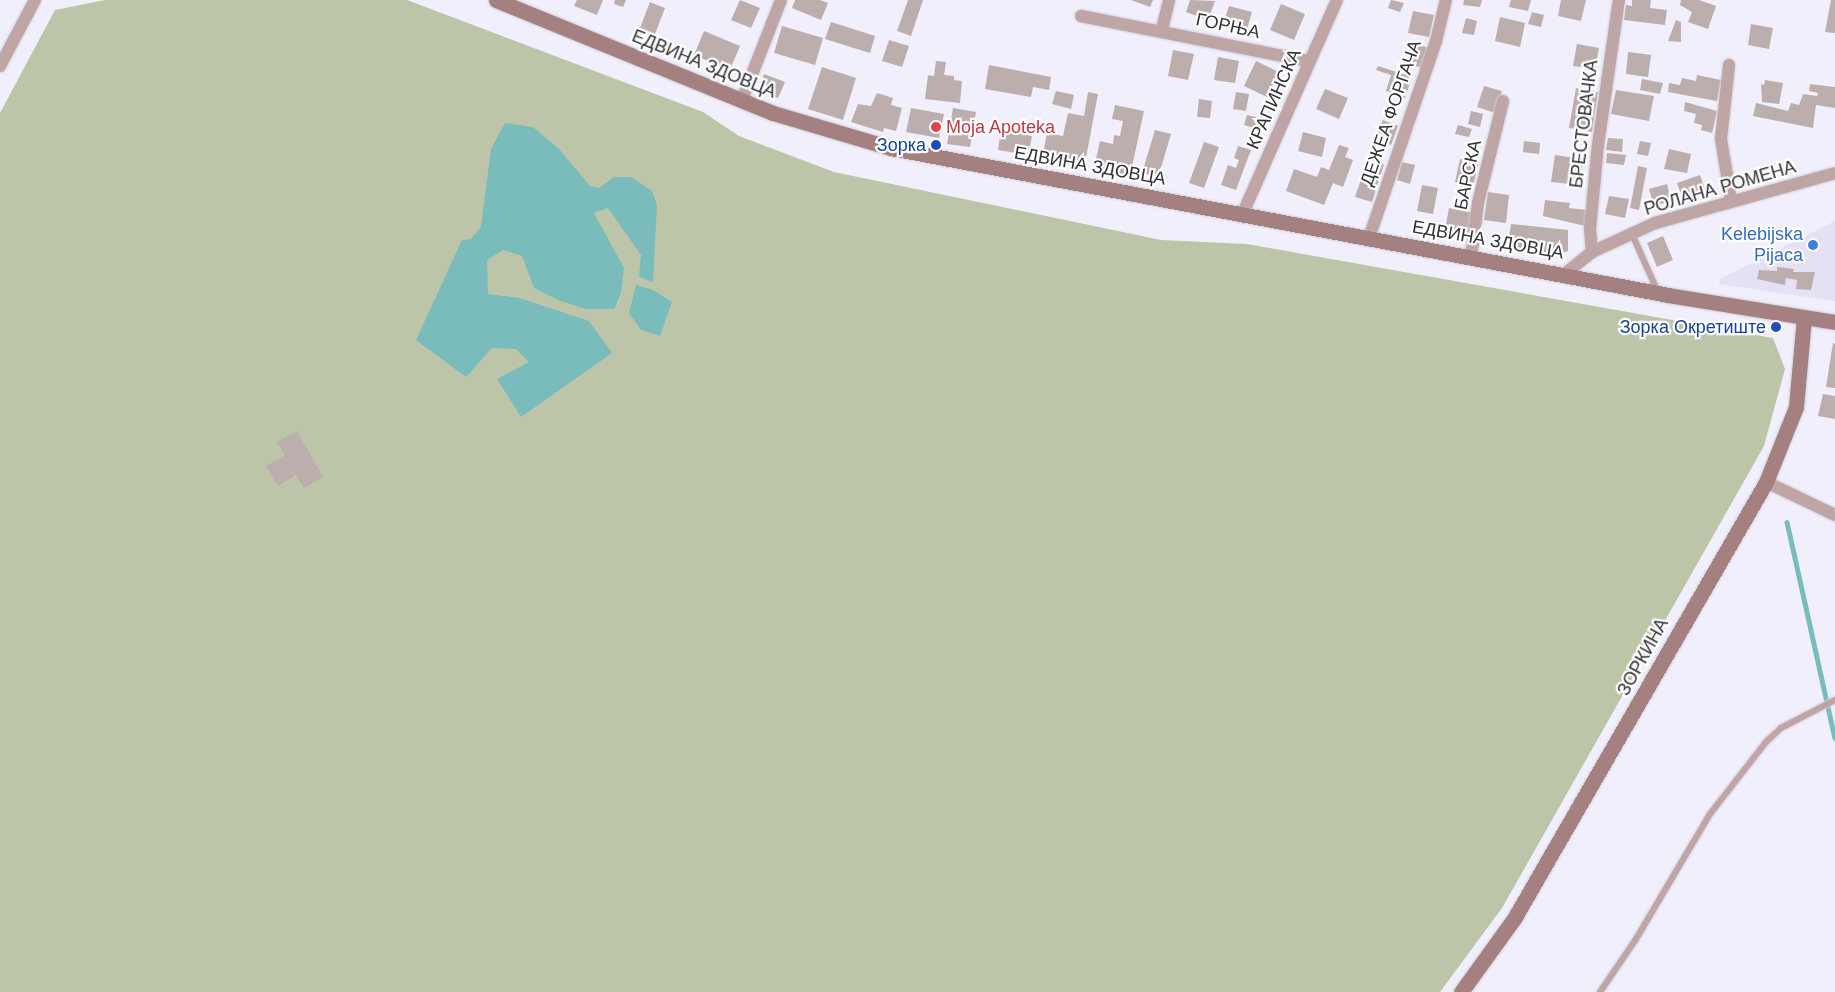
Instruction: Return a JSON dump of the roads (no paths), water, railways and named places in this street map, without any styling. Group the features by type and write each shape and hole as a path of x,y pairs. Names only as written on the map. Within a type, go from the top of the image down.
{"main road":[{"name":"ЕДВИНА ЗДОВЦА","path":"496,0 742,100 834,133 891,148 1566,274 1663,294 1835,322"},
{"name":"ЗОРКИНА","path":"1461,992 1520,909 1766,482 1796,406 1804,318"}],"street":[{"path":"0,66 35,0"},
{"path":"742,100 781,0"},
{"path":"1162,29 1169,0"},
{"name":"КРАПИНСКА","path":"1243,213 1337,0"},
{"name":"ДЕЖЕА ФОРГАЧА","path":"1369,238 1436,41 1446,0"},
{"name":"БРЕСТОВАЧКА","path":"1592,252 1590,228 1598,145 1619,0"},
{"name":"ГОРЊА","path":"1081,16 1162,29 1309,61"},
{"path":"1729,65 1721,139 1732,200"},
{"name":"БАРСКА","path":"1471,257 1478,203 1503,101"},
{"name":"РОЛАНА РОМЕНА","path":"1566,274 1592,252 1655,223 1732,200 1835,173"},
{"path":"1766,482 1835,515"}],"lane":[{"path":"1632,234 1663,294"},
{"path":"1600,992 1636,939 1710,814 1766,742 1781,728 1834,701"}],"waterway":[{"path":"1787,522 1835,738"}],"place":[{"name":"Moja Apoteka","path":"936,127"},
{"name":"Зорка","path":"936,145"},
{"name":"Kelebijska Pijaca","path":"1813,245"},
{"name":"Зорка Окретиште","path":"1776,327"}]}
